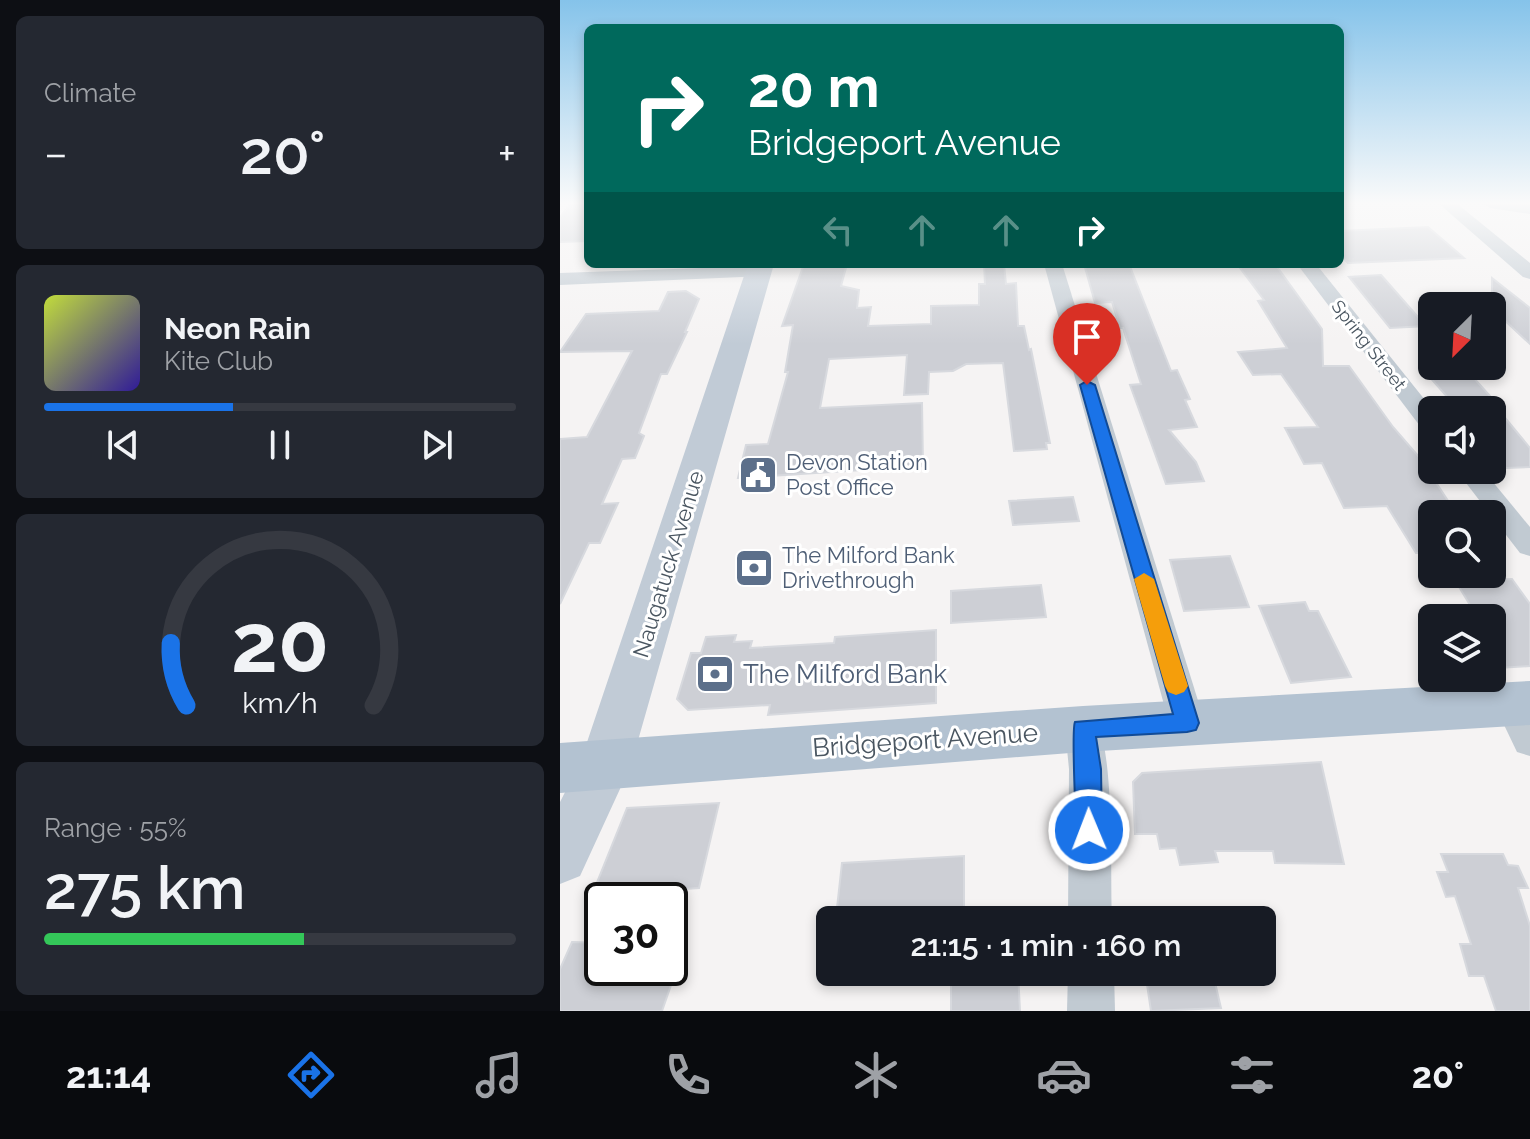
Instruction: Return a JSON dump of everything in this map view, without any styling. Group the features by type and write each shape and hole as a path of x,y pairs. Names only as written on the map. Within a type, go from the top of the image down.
{"main road":[{"name":"Naugatuck Avenue","path":"560,858 583,766 759,268"},
{"name":"Bridgeport Avenue","path":"583,766 1187,723 1524,716"}],"street":[{"path":"1501,249 1530,273"},
{"path":"560,279 759,268"},
{"path":"1054,268 1187,723"},
{"name":"Spring Street","path":"1309,268 1418,407"},
{"path":"1480,484 1530,546"},
{"path":"1083,729 1088,769 1090,906"},
{"path":"1091,986 1091,1011"}],"building":[{"path":"1344,249 1454,249 1464,258 1348,263 1344,258"},
{"path":"803,268 846,268 841,286 859,290 857,308 871,307 868,326 931,324 931,306 979,305 979,284 985,284 984,268 1004,268 1006,284 1016,283 1018,326 1024,326 1031,349 1050,443 1046,443 1047,449 1014,451 1003,363 966,364 953,371 929,372 928,394 904,395 907,355 829,359 820,408 922,403 923,466 738,478 746,445 768,444 788,372 785,372 793,325 782,326"},
{"path":"1085,268 1131,268 1171,371 1177,370 1190,399 1185,400 1197,427 1169,430 1196,462 1204,481 1166,484 1130,385 1141,384 1123,328 1120,328 1112,302 1095,303"},
{"path":"1240,268 1278,268 1322,329 1323,366 1349,366 1418,456 1418,484 1437,484 1447,500 1418,500 1418,553 1387,506 1344,508 1322,463 1304,464 1285,428 1318,427 1281,374 1253,375 1238,352 1287,348 1258,301 1264,300"},
{"path":"1381,275 1418,317 1418,326 1390,328 1349,277"},
{"path":"1492,278 1530,308 1530,344 1506,322 1506,292 1492,292"},
{"path":"686,291 699,299 687,332 667,374 661,374 639,433 644,436 635,458 622,459 602,504 618,503 600,543 589,543 560,604 560,439 587,437 632,351 560,352 586,314 659,311 668,292"},
{"path":"1432,380 1476,380 1490,396 1446,396"},
{"path":"1506,419 1530,448 1530,467 1506,468"},
{"path":"1073,497 1079,521 1013,525 1009,501"},
{"path":"1230,556 1249,607 1184,611 1170,560"},
{"path":"1506,579 1512,579 1530,604 1530,666 1506,668 1506,604 1469,604 1460,588 1506,588"},
{"path":"1041,585 1046,617 951,623 951,591"},
{"path":"1305,602 1309,611 1318,611 1351,677 1291,683 1259,606"},
{"path":"936,630 936,703 768,715 770,705 688,710 677,699 691,653 701,653 706,637 736,635 734,642 752,641 750,648 834,643 835,637"},
{"path":"1321,762 1344,864 1275,863 1273,851 1215,851 1218,862 1180,865 1176,848 1160,849 1157,834 1135,834 1133,782 1142,773"},
{"path":"719,803 699,888 688,889 688,882 597,882 627,808"},
{"path":"1441,854 1503,854 1508,865 1518,866 1528,888 1518,888 1530,926 1530,1011 1496,1011 1484,976 1469,976 1460,944 1471,944 1455,896 1446,897 1437,872 1448,872"},
{"path":"964,856 964,906 837,906 842,863"},
{"path":"572,942 584,942 584,986 671,986 662,1011 560,1011 560,969"},
{"path":"951,986 1019,986 1020,1011 951,1011"},
{"path":"1147,986 1216,986 1221,1008 1151,1011"}],"slow traffic":[{"path":"1144,579 1176,686"}],"place":[{"name":"Devon Station Post Office","path":"758,475"},
{"name":"The Milford Bank Drivethrough","path":"754,568"},
{"name":"The Milford Bank","path":"715,674"}],"route":[{"path":"1087,385 1187,723 1083,729 1088,769 1089,830"}]}
